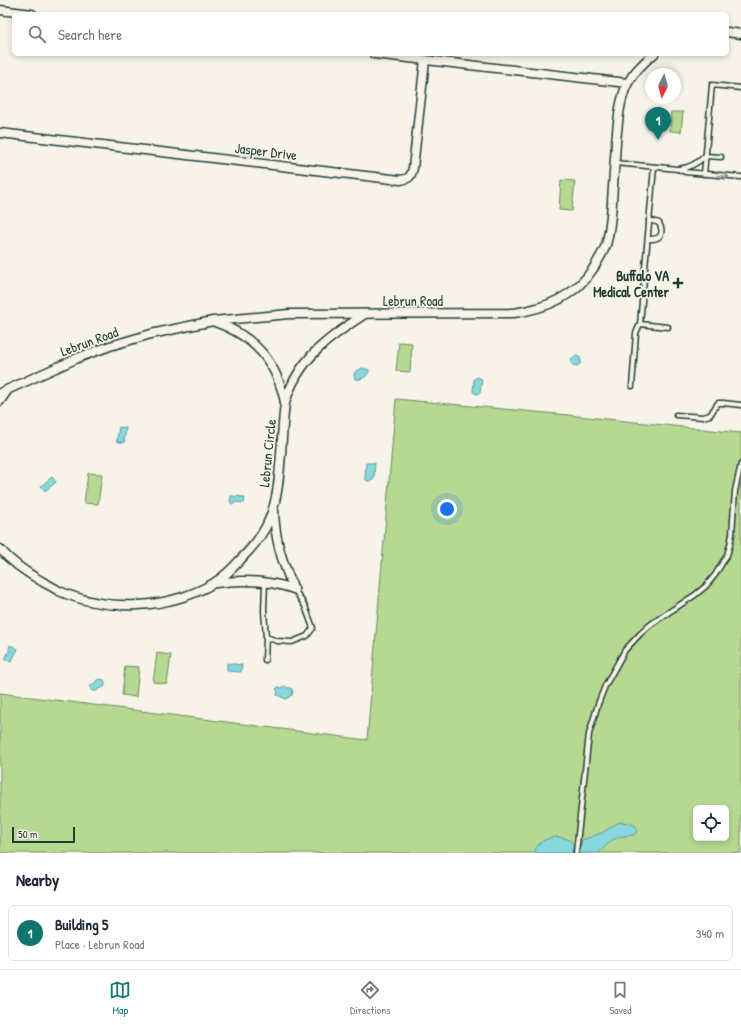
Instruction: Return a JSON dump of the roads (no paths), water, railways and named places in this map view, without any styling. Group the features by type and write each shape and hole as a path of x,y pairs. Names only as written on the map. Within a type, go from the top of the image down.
{"street":[{"path":"0,10 16,12"},
{"path":"729,32 741,34"},
{"path":"391,56 628,83"},
{"name":"Lebrun Road","path":"3,392 67,362 110,346 151,334 213,321 289,314 514,313 534,309 562,298 574,290 590,273 599,260 606,245 610,228 617,128 622,97 636,70 652,56"},
{"name":"Jasper Drive","path":"0,133 406,180 412,174 413,168 425,60"},
{"name":"Lebrun Circle","path":"0,549 7,558 59,591 96,602 118,605 147,604 171,600 191,594 215,583 230,571 252,548 269,520 274,506 279,479 285,403 288,394 302,368 314,352 330,338 365,314"},
{"name":"Lebrun Circle","path":"213,321 242,335 258,348 275,371 280,382 285,403"},
{"path":"0,401 3,392"},
{"name":"Lebrun Circle","path":"274,506 274,525 277,540 285,568 294,589"},
{"name":"Lebrun Circle","path":"215,583 238,580 265,582 294,589"}],"lane":[{"path":"704,174 712,86 741,88"},
{"path":"614,163 678,169 696,164 705,156 722,158"},
{"path":"632,386 636,333 640,324 654,167"},
{"path":"678,169 685,172 741,177"},
{"path":"648,239 657,238 662,232 659,223 650,220"},
{"path":"640,324 668,327"},
{"path":"676,415 703,417 710,415 718,403 741,405"},
{"path":"576,853 589,734 605,686 625,650 640,634 650,625 695,595 716,575 727,555 730,545 735,491 741,464"},
{"path":"265,582 265,660"},
{"path":"266,637 277,641 292,642 307,636 313,628 305,606 294,589"}],"water":[{"path":"574,356 578,356 580,357 580,365 574,366 571,363 571,359"},
{"path":"363,368 369,370 367,376 355,379 355,372"},
{"path":"477,377 482,379 480,393 476,394 473,392 474,379"},
{"path":"119,427 126,428 124,443 116,441"},
{"path":"366,463 375,463 374,479 371,481 367,481 365,478"},
{"path":"52,477 56,482 45,491 41,486"},
{"path":"231,496 244,497 244,503 236,502 232,504 230,502"},
{"path":"10,645 18,649 11,662 5,659"},
{"path":"227,663 242,665 241,672 227,671"},
{"path":"98,679 104,680 105,686 96,691 92,691 90,688 91,685"},
{"path":"284,686 291,688 293,691 292,695 286,699 277,695 278,691 276,689"},
{"path":"623,822 635,825 637,829 634,835 622,836 614,840 599,853 580,853 582,840 602,833 617,823"},
{"path":"555,837 567,839 572,842 573,848 571,853 533,853 540,843 546,839"}],"place":[{"name":"Building 5","path":"658,140"},
{"name":"Buffalo VA Medical Center","path":"678,283"}]}
